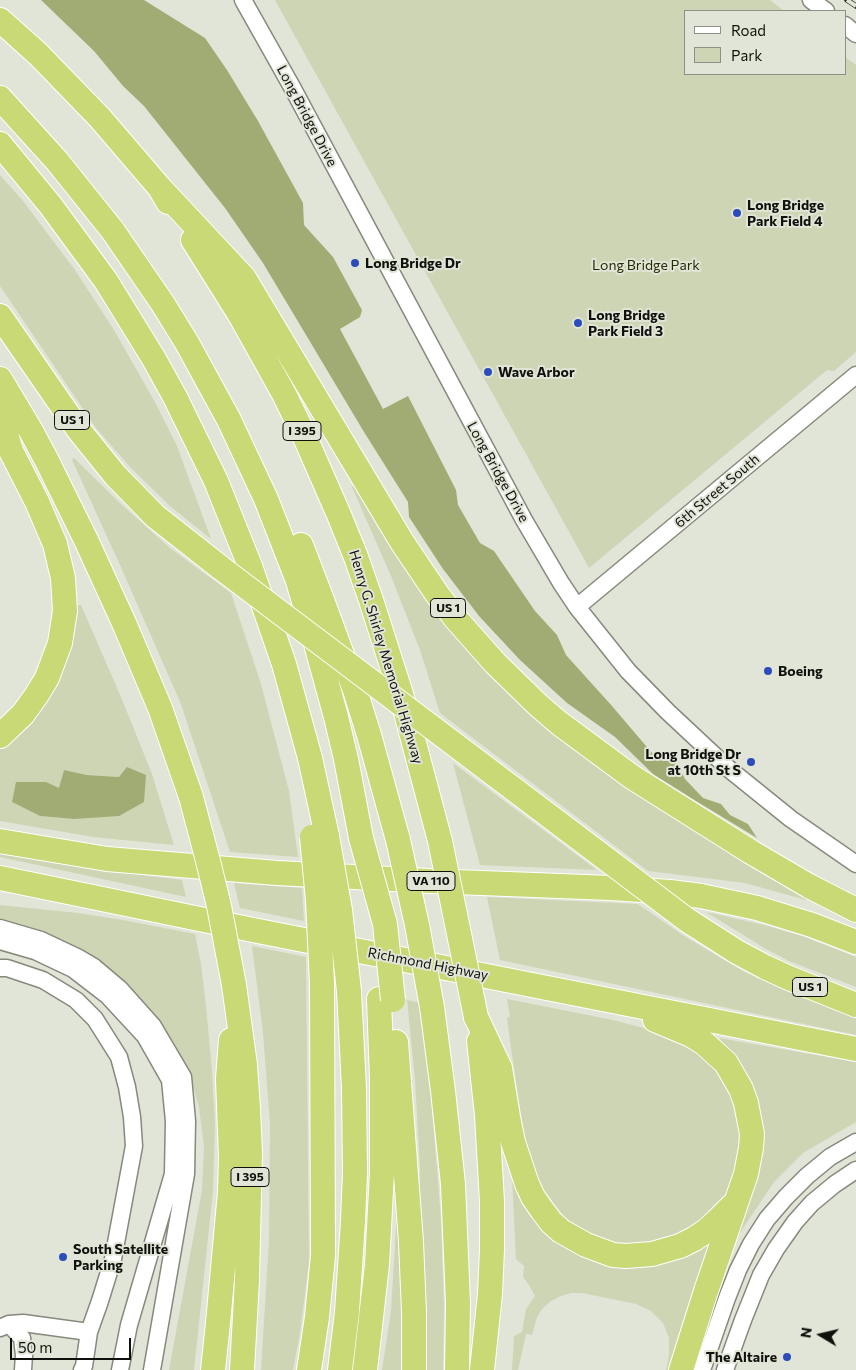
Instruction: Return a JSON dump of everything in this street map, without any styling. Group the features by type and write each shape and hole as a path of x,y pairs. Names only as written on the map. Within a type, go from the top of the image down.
{"highway":[{"name":"Henry G. Shirley Memorial Highway","path":"0,20 70,86 160,188 257,345 300,426 356,557 401,694 440,841 476,1017 488,1115 492,1202 490,1294 482,1370"},
{"path":"0,98 57,161 113,231 163,304 209,384 247,458 284,545 323,666 342,742 361,838 385,924 386,999 382,1079 382,1172 377,1265 365,1370"},
{"path":"0,144 51,206 106,281 175,397 216,481 234,524 270,620 284,664 295,751 307,808 319,837 340,910 349,991 354,1088 355,1173 349,1285 340,1370"},
{"path":"57,161 121,220 173,295 215,366 256,444 292,525 355,690 398,840 417,925 432,1007 444,1100 456,1232 457,1370"},
{"name":"US 1","path":"160,188 244,278 402,542 442,600 495,663 559,723 632,777 751,852 809,886 856,910"},
{"name":"US 1","path":"0,316 58,400 114,475 155,516 199,552 687,920 737,952 765,967 856,1005"},
{"name":"I 395","path":"0,379 46,459 116,607 160,708 191,797 211,870 227,945 245,1065 250,1153 247,1280 242,1370"},
{"path":"0,413 11,451 37,502 54,544 63,578 65,610 60,643 47,678 23,714 0,736"},
{"path":"309,1370 323,1256 322,984 318,900 319,837"},
{"name":"VA 110","path":"0,841 107,859 277,873 670,892 701,896 757,908 812,925 856,942"},
{"name":"Richmond Highway","path":"0,878 856,1050"},
{"path":"0,892 130,905"},
{"path":"213,1370 230,1192 228,1079 234,986"},
{"path":"386,999 403,1122 412,1251 414,1370"},
{"path":"605,1000 691,1035 704,1043 726,1063 746,1102 752,1134 749,1162 681,1370"},
{"path":"476,1017 500,1068 515,1149 526,1184 542,1210 561,1231 586,1245 613,1254 626,1256 652,1254 680,1246 694,1239 717,1221 737,1199"}],"street":[{"name":"Long Bridge Drive","path":"242,0 292,87 524,520 577,607 628,671 722,763 791,819 856,864"},
{"path":"811,0 825,10"},
{"path":"846,26 856,34"},
{"name":"6th Street South","path":"577,607 856,375"},
{"path":"0,928 41,940 94,967 120,989 153,1026 183,1077 187,1121 186,1174 152,1370"},
{"path":"0,941 35,951 73,969 108,996 145,1036 170,1080 174,1121 174,1174 129,1325 120,1370"},
{"path":"0,968 7,968 42,980 76,1000 95,1019 119,1057 127,1087 134,1146 113,1259 89,1332 82,1370"},
{"path":"702,1370 727,1298 750,1244 777,1207 807,1176 830,1157 856,1142"},
{"path":"725,1370 761,1275 776,1249 795,1222 812,1204 835,1184 856,1170"},
{"path":"777,1207 795,1222"},
{"path":"5,1326 23,1323 89,1332"},
{"path":"5,1326 22,1338 23,1370"}],"green space":[{"path":"41,0 144,0 205,38 258,121 303,203 304,225 333,257 362,310 360,317 340,329 383,409 408,396 456,490 458,505 480,543 494,551 535,611 557,635 566,655 652,753 670,758 679,767 685,779 703,798 721,804 730,815 748,824 757,838 653,774 615,737 567,703 520,660 479,616 443,569 409,517 408,502 263,263 225,208 144,106 123,86 94,51"},
{"name":"Long Bridge Park","path":"275,0 770,0 783,10 684,10 684,75 846,75 846,58 856,65 856,352 834,371 827,370 589,568"},
{"path":"0,175 23,201 75,270 114,330 156,404 177,446 211,539 170,506 131,468 96,428 0,286"},
{"path":"74,458 170,548 231,593 261,684 289,791 298,857 230,852 181,704 72,460"},
{"path":"356,485 487,668 807,896 806,900 745,883 648,871 440,713 420,650 391,576 352,487"},
{"path":"76,605 81,605 152,774 174,845 93,837 0,821 0,747","holes":["64,770 87,775 119,777 74,819 40,816 12,802 60,788"]},
{"path":"453,763 597,870 480,865"},
{"path":"127,767 146,775 144,802 119,816 74,819 40,816 12,802 16,782 46,782 59,788 64,770 87,775 119,777"},
{"path":"0,853 103,870 182,880 186,897 0,857"},
{"path":"234,883 302,888 304,921 240,908"},
{"path":"487,897 638,904 684,936 743,971 796,995 856,1018 856,1035 500,960"},
{"path":"0,905 78,913 195,934 206,1006 215,1126 213,1191 194,1370 169,1370 202,1190 204,1147 199,1107 188,1069 182,1070 166,1037 0,923"},
{"path":"706,912 802,936 856,957 856,987 789,961"},
{"path":"252,946 306,957 309,1261 300,1333 293,1370 261,1370 269,1240 270,1123 263,1033"},
{"path":"507,999 613,1020 663,1033 696,1050 723,1079 739,1108 743,1136 739,1170 724,1199 701,1220 671,1237 639,1244 611,1242 589,1233 565,1218 540,1185 527,1154 507,1018 510,1017"},
{"path":"407,1000 421,1003 432,1107 441,1219 444,1308 443,1370 421,1370 420,1168 415,1079"},
{"path":"719,1038 856,1062 856,1122 803,1153 774,1182 731,1246 747,1201 739,1065"},
{"path":"516,1177 577,1251 711,1240 675,1370 666,1370 669,1355 669,1338 663,1323 651,1311 636,1304 582,1293 571,1293 551,1301 543,1308 537,1317 532,1335 526,1334 518,1370 512,1370 514,1336 522,1332 526,1309 535,1296 523,1277 524,1266 516,1259 512,1178"},
{"path":"398,1195 405,1370 382,1370 391,1311"}],"railway":[{"path":"847,0 856,6"}],"place":[{"name":"Long Bridge Park Field 4","path":"737,213"},
{"name":"Long Bridge Dr","path":"355,263"},
{"name":"Long Bridge Park Field 3","path":"578,323"},
{"name":"Wave Arbor","path":"488,372"},
{"name":"Boeing","path":"768,671"},
{"name":"Long Bridge Dr at 10th St S","path":"751,762"},
{"name":"South Satellite Parking","path":"63,1257"},
{"name":"The Altaire","path":"787,1357"}]}
